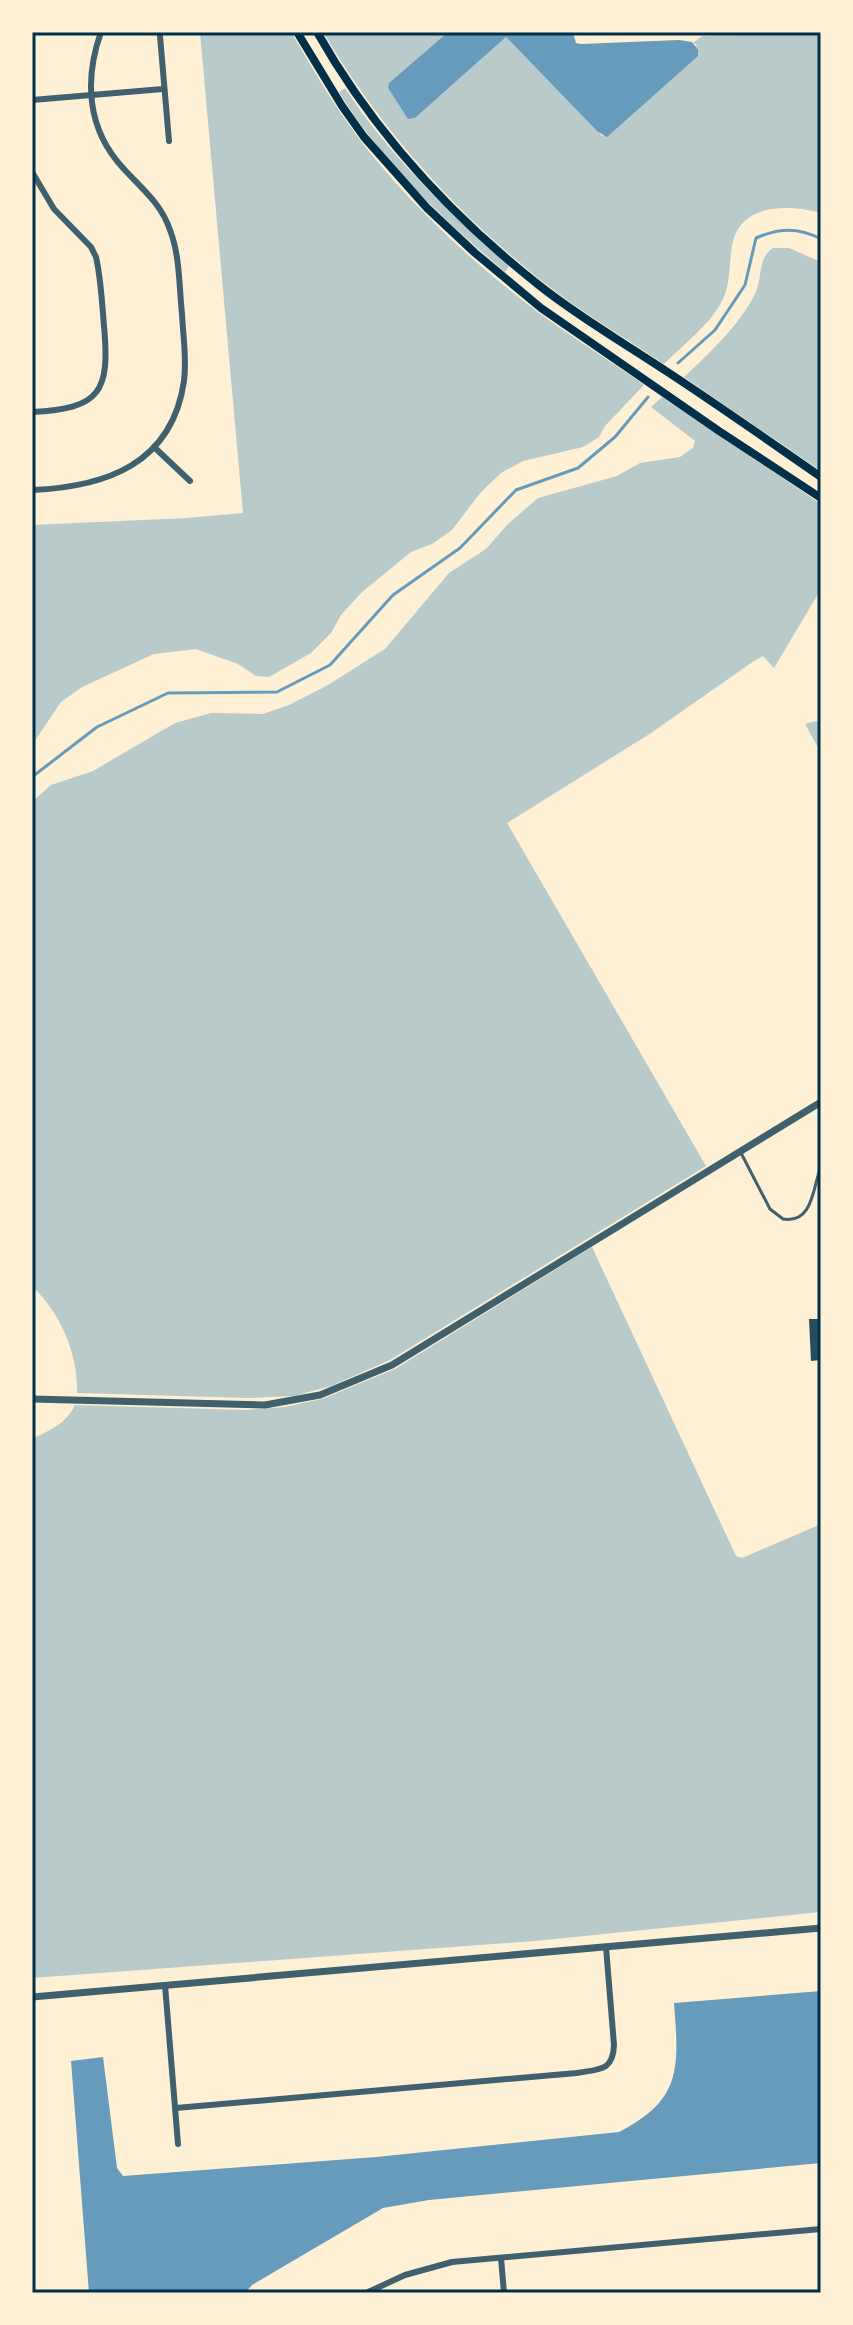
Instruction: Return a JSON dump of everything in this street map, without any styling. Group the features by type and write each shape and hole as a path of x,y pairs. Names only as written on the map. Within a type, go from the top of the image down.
{"main road":[{"path":"297,32 332,91 388,167 427,208 505,279 584,339 821,498"},
{"path":"317,32 375,121 425,180 516,266 564,304 821,477"},
{"path":"332,91 347,81"},
{"path":"505,279 516,266"}],"street":[{"path":"32,490 78,487 99,482 128,468 154,447 171,421 184,381 185,357 176,253 171,230 148,193 119,163 105,142 93,113 89,94 93,60 101,32"},
{"path":"160,36 169,141"},
{"path":"32,100 163,89"},
{"path":"32,172 54,209 91,247 96,257 107,357 100,387 84,403 62,411 32,412"},
{"path":"154,447 190,481"},
{"path":"32,1399 246,1405 283,1403 333,1391 392,1365 821,1102"},
{"path":"32,1997 821,1928"},
{"path":"176,2108 577,2073 606,2067 613,2058 614,2045 606,1947"},
{"path":"165,1985 178,2144"},
{"path":"366,2293 423,2269 452,2262 821,2229"},
{"path":"501,2258 504,2293"}],"lane":[{"path":"740,1151 770,1209 777,1216 790,1220 797,1218 808,1207 821,1166"}],"shaded area":[{"path":"200,32 291,32 350,127 421,210 515,294 644,385 605,426 599,437 583,447 523,461 501,473 481,492 452,530 432,544 411,552 361,593 341,615 331,633 311,653 269,677 256,676 238,664 196,649 154,654 82,687 61,702 32,745 32,525 243,513"},
{"path":"323,32 448,32 389,83 388,88 409,119 415,118 506,37 602,136 697,45 693,43 702,36 821,33 821,213 785,208 759,212 748,218 734,238 728,284 718,308 664,364 557,293 510,255 449,197 395,136"},
{"path":"345,88 400,160 509,266 505,272 394,166 339,92"},
{"path":"773,248 789,248 821,262 821,471 684,377 741,316 755,294 762,263"},
{"path":"662,397 821,504 821,589 774,668 763,656 651,733 507,823 706,1166 390,1360 331,1386 294,1396 248,1398 77,1393 77,1378 66,1335 51,1309 32,1286 32,802 51,785 93,771 175,723 211,713 263,714 289,705 385,649 449,573 486,549 508,524 538,498 617,476 640,463 680,457 693,448 695,441 651,407"},
{"path":"816,721 821,724 821,753 805,724"},
{"path":"592,1247 736,1556 742,1558 821,1524 821,1912 535,1941 32,1978 32,1439 62,1422 75,1405 246,1410 284,1407 322,1399 395,1369"}],"water":[{"path":"448,32 573,32 576,43 581,44 679,40 692,42 698,56 607,137 598,132 506,37 415,118 408,119 388,88 389,83"},
{"path":"821,1991 821,2163 429,2200 383,2208 252,2285 245,2293 89,2293 71,2061 103,2057 117,2168 123,2176 376,2157 619,2132 655,2107 672,2080 676,2046 674,2003"}],"building":[{"path":"809,1319 821,1319 821,1360 811,1361"}],"waterway":[{"path":"678,363 715,330 745,285 756,238 788,230 821,239"},
{"path":"32,777 97,727 168,693 277,692 330,665 393,595 460,548 516,490 578,468 615,437 648,397"}]}
